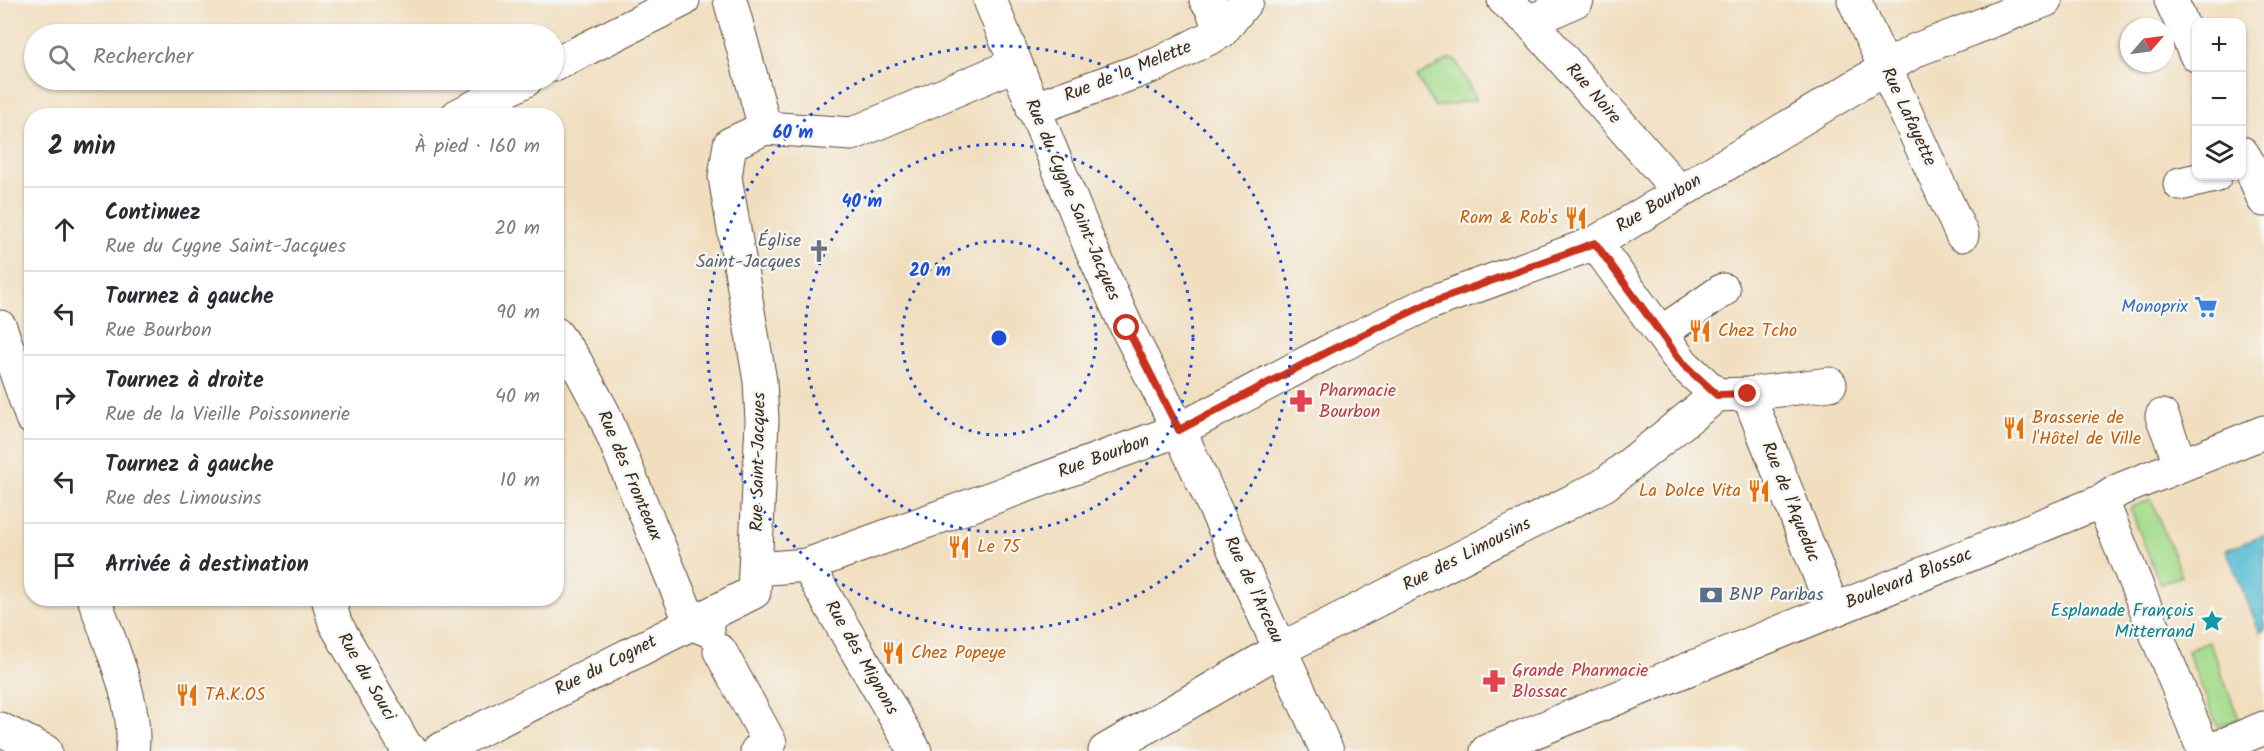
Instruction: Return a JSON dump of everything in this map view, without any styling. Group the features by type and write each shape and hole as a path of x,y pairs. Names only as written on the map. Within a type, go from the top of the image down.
{"street":[{"path":"564,60 683,0"},
{"path":"730,0 765,128 852,134 1016,64"},
{"name":"Rue du Cygne Saint-Jacques","path":"990,0 1076,214 1127,328 1179,430"},
{"path":"1206,0 1211,6 1221,32 1247,0"},
{"name":"Rue Noire","path":"1504,0 1530,22 1679,191"},
{"path":"1530,22 1577,0"},
{"name":"Rue Lafayette","path":"1854,0 1962,235"},
{"name":"Rue Bourbon","path":"757,569 807,565 1179,430 1329,351 1427,304 1595,243 1916,50 2046,0"},
{"path":"2171,0 2192,46"},
{"name":"Rue de la Melette","path":"1033,109 1158,64 1221,32"},
{"path":"472,108 507,90"},
{"name":"Rue Saint-Jacques","path":"757,569 762,421 760,381 726,177 730,144 765,128"},
{"path":"2249,162 2264,200"},
{"path":"2180,184 2198,180"},
{"path":"1595,243 1683,364 1733,395 1830,384"},
{"path":"1661,333 1723,290"},
{"path":"0,327 24,395"},
{"name":"Rue des Fronteaux","path":"564,345 576,362 603,412 706,635 770,743 758,751"},
{"name":"Rue de l'Aqueduc","path":"1733,395 1833,609"},
{"name":"Rue des Limousins","path":"1105,751 1281,650 1604,485 1733,395"},
{"path":"2162,416 2181,465"},
{"name":"Rue de l'Arceau","path":"1179,430 1327,751"},
{"name":"Boulevard Blossac","path":"1487,751 2102,501 2119,490 2264,432"},
{"path":"2102,501 2204,751"},
{"name":"Rue des Mignons","path":"807,565 915,751"},
{"name":"Rue du Cognet","path":"438,751 706,635 754,592 757,569"},
{"path":"97,606 125,688 134,739 132,751"},
{"name":"Rue du Souci","path":"330,606 334,623 406,747 412,751"},
{"path":"2209,751 2264,728"},
{"path":"0,729 45,751"}],"green space":[{"path":"1449,59 1456,60 1476,100 1435,107 1417,77"},
{"path":"2151,499 2182,576 2160,584 2130,508"},
{"path":"2209,642 2239,719 2218,727 2187,651"}],"water":[{"path":"2264,535 2264,630 2260,632 2226,550"}],"place":[{"name":"Rom & Rob's","path":"1576,218"},
{"name":"Église Saint-Jacques","path":"819,251"},
{"name":"Monoprix","path":"2206,307"},
{"name":"Chez Tcho","path":"1700,331"},
{"name":"Pharmacie Bourbon","path":"1301,401"},
{"name":"Brasserie de l'Hôtel de Ville","path":"2014,428"},
{"name":"La Dolce Vita","path":"1759,491"},
{"name":"Le 75","path":"959,547"},
{"name":"BNP Paribas","path":"1711,595"},
{"name":"Esplanade François Mitterrand","path":"2212,621"},
{"name":"Chez Popeye","path":"893,653"},
{"name":"Grande Pharmacie Blossac","path":"1494,681"},
{"name":"TA.K.OS","path":"187,695"}],"route":[{"path":"1127,328 1179,430 1389,321 1427,304 1595,243 1683,364 1717,395 1748,394"}]}
